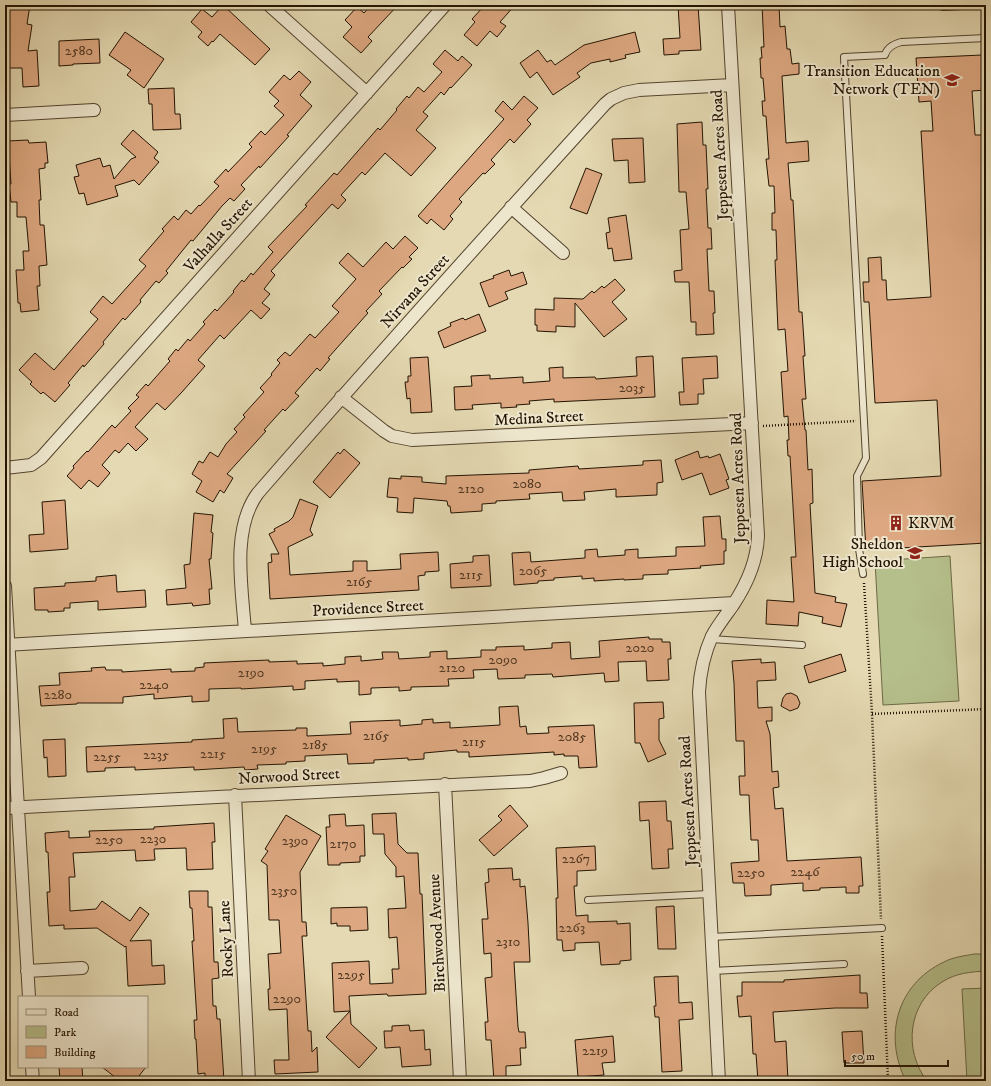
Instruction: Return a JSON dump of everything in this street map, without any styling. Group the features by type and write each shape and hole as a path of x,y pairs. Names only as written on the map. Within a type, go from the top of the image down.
{"street":[{"path":"268,5 367,93"},
{"name":"Valhalla Street","path":"5,468 32,465 41,458 445,5"},
{"name":"Jeppesen Acres Road","path":"719,1081 699,692 706,650 718,625 734,603 752,570 758,541 728,5"},
{"name":"Nirvana Street","path":"245,631 241,558 242,536 246,514 258,493 341,397 511,207 611,99 624,93 639,90 732,85"},
{"path":"5,115 94,110"},
{"path":"511,207 563,254"},
{"name":"Medina Street","path":"341,397 392,436 412,440 752,425"},
{"path":"5,586 7,645 19,807 29,996"},
{"name":"Providence Street","path":"7,645 734,603"},
{"name":"Norwood Street","path":"5,808 445,784 530,781 561,773"},
{"name":"Birchwood Avenue","path":"445,784 460,1081"},
{"name":"Rocky Lane","path":"235,795 249,1081"},
{"path":"27,971 82,968"},
{"path":"32,1068 33,1081"}],"lane":[{"path":"936,5 944,7 982,5"},
{"path":"863,574 860,549 858,476 866,458 844,57 885,55 891,46 901,42 986,38"},
{"path":"711,639 802,646"},
{"path":"588,900 709,894"},
{"path":"711,937 882,928"},
{"path":"713,971 844,964"}],"path":[{"path":"752,425 864,420"},
{"path":"863,574 872,714 888,1081"},
{"path":"872,714 986,709"}],"green space":[{"path":"950,556 959,701 883,705 875,561"},
{"path":"974,954 986,954 986,971 963,974 947,979 931,991 922,1002 916,1014 912,1042 914,1055 919,1069 927,1081 906,1081 899,1064 896,1047 896,1029 899,1013 905,997 915,984 928,972 944,962"},
{"path":"986,988 986,1081 967,1081 962,989"}],"building":[{"path":"8,5 30,5 27,24 32,25 28,51 37,50 39,86 23,87 22,68 6,68 5,13 7,14"},
{"path":"223,5 270,49 255,65 220,34 208,46 198,37 202,32 191,22 202,9 212,17"},
{"path":"371,5 398,5 368,37 372,41 361,53 343,37 352,27 345,20 357,7 364,13"},
{"path":"485,5 515,5 500,22 506,26 497,37 490,31 477,46 464,35 475,22 472,19"},
{"path":"678,5 698,5 701,50 679,51 679,54 664,55 663,39 680,38"},
{"path":"762,5 779,5 780,27 785,26 787,49 790,49 792,64 799,63 799,74 782,76 786,143 808,141 809,161 788,163 791,200 793,200 799,312 802,312 805,356 803,356 806,399 802,399 806,430 808,470 812,469 813,503 810,504 815,593 836,597 835,602 847,604 841,627 822,623 823,617 799,612 798,626 766,624 767,600 794,602 791,557 796,557 790,456 788,456 787,440 789,440 788,416 784,417 781,372 788,371 785,329 778,330 775,260 777,260 776,230 772,230 772,213 775,213 774,186 769,186 766,159 769,159 766,116 763,116 762,101 765,101 763,78 761,78 760,58 762,58 761,47 764,47"},
{"path":"125,32 164,59 144,88 127,75 131,70 109,55"},
{"path":"635,32 640,52 625,55 626,58 610,62 610,59 591,63 577,73 580,77 553,95 537,72 530,78 520,63 538,50 547,62 551,60 555,65 584,45"},
{"path":"99,39 100,63 59,66 59,41"},
{"path":"445,50 458,61 462,56 472,65 444,95 441,92 423,112 428,116 416,130 436,148 411,176 385,153 365,175 362,172 341,195 346,200 338,209 332,204 271,271 275,275 264,289 270,294 262,303 270,309 261,319 251,310 224,339 220,335 198,360 205,366 182,392 165,410 157,403 135,427 148,439 136,451 128,443 119,453 115,450 102,465 110,473 98,487 89,480 81,489 67,476 74,468 73,466 87,451 88,452 112,425 115,428 131,411 128,408 139,397 136,395 146,384 148,386 170,361 168,359 176,349 178,351 188,339 190,341 205,324 203,322 215,309 217,311 234,292 233,291 242,280 244,282 251,273 253,275 273,252 268,247 307,206 305,205 334,173 337,175 378,128 380,130 407,96 409,98 418,87 424,92 442,72 433,64"},
{"name":"Sheldon High School","path":"982,55 982,58 986,57 986,90 972,91 975,135 986,135 986,543 866,550 862,481 941,476 937,400 875,403 869,302 864,302 863,282 869,282 868,258 881,257 882,280 886,280 887,300 931,297 921,131 933,131 931,101 919,102 916,58"},
{"path":"299,71 311,82 300,95 312,106 287,135 289,136 260,168 259,166 241,185 245,189 234,201 230,198 193,241 191,240 166,271 168,273 159,283 156,281 140,300 141,302 125,320 123,318 103,342 104,344 68,383 70,385 55,402 43,392 41,394 30,384 32,382 19,370 35,353 54,370 98,319 90,312 103,296 112,304 146,266 139,260 164,231 162,229 174,216 178,220 186,210 191,214 199,205 200,206 219,186 214,182 226,169 228,172 252,147 249,144 261,131 265,135 284,115 274,106 279,101 269,92 284,75 290,80"},
{"path":"174,88 175,114 180,114 181,129 153,130 152,104 149,104 148,89"},
{"path":"524,96 538,108 527,120 531,124 514,143 510,139 491,160 495,164 485,174 483,173 459,199 462,202 450,216 453,219 444,230 431,219 427,224 418,216 504,119 495,111 503,101 512,110"},
{"path":"702,122 703,145 706,145 708,228 711,228 712,249 707,249 709,291 714,291 715,313 713,313 714,334 696,335 696,322 691,322 689,282 675,282 674,271 682,270 680,230 689,229 686,192 679,192 677,124"},
{"path":"133,130 158,152 154,158 159,162 139,185 134,180 115,186 118,196 87,205 84,193 79,194 74,177 79,176 76,165 100,158 103,167 110,165 114,179 131,159 136,157 121,144"},
{"path":"643,138 645,182 629,183 628,160 614,161 612,139"},
{"path":"28,140 29,143 46,142 48,163 45,163 45,168 39,169 41,200 39,200 40,225 44,225 47,265 39,266 40,286 37,286 39,310 21,312 20,303 18,303 16,270 24,270 23,251 29,251 26,217 17,217 17,202 11,202 8,141"},
{"path":"586,168 602,174 587,214 570,208"},
{"path":"626,215 632,259 614,261 612,248 608,249 606,233 610,232 608,218"},
{"path":"405,236 418,248 409,257 412,259 403,268 402,267 379,291 382,294 366,311 368,313 328,358 330,359 320,371 317,368 295,393 299,396 285,411 283,409 264,430 266,431 227,474 233,478 224,493 220,490 213,502 196,492 202,481 192,474 199,461 203,463 210,452 218,457 226,444 237,432 234,429 245,417 243,415 264,392 260,388 272,375 271,374 280,363 277,360 285,352 290,356 310,334 315,338 339,312 332,306 356,279 339,263 348,253 363,267 386,242 393,249"},
{"path":"509,270 511,276 523,272 527,284 505,292 508,299 489,307 480,283"},
{"path":"615,279 625,290 612,302 627,319 604,337 575,303 575,327 556,326 556,332 537,331 537,325 535,325 535,309 554,310 554,298 583,299 592,291 594,293 602,286 604,288"},
{"path":"479,314 486,331 444,348 438,332 451,326 450,323 463,318 465,320"},
{"path":"653,356 655,397 554,402 554,399 529,401 530,404 516,405 517,407 501,408 501,403 472,405 473,409 455,410 454,387 472,386 471,376 490,375 490,379 523,377 523,383 550,381 549,368 563,367 563,378 595,377 596,379 637,376 636,357"},
{"path":"717,356 718,378 703,379 704,394 698,394 698,404 680,405 679,392 684,392 682,358"},
{"path":"428,357 432,412 411,413 410,398 407,399 405,382 408,382 408,376 411,376 410,358"},
{"path":"344,449 360,463 330,498 313,482 338,452 340,454"},
{"path":"698,451 700,458 708,456 709,458 720,454 729,479 726,480 729,488 710,495 702,473 682,480 675,460"},
{"path":"661,460 663,482 657,483 657,495 616,497 616,489 584,492 585,500 563,501 562,492 529,494 530,499 496,501 496,503 482,504 482,511 451,513 450,506 448,506 447,501 414,498 413,513 397,512 398,498 387,497 389,478 401,479 401,476 422,477 422,482 446,484 446,476 529,473 529,470 578,466 579,469 643,465 643,461"},
{"path":"300,499 318,506 310,530 313,535 288,547 290,575 353,571 353,561 367,561 367,571 401,569 400,554 438,552 439,571 425,572 425,575 418,576 419,590 270,599 268,563 272,562 271,554 279,554 269,534 293,517"},
{"path":"65,500 68,549 30,552 29,535 44,534 42,502"},
{"path":"194,513 213,515 211,532 213,533 211,559 209,559 212,589 209,589 210,604 193,606 192,603 167,605 166,590 186,588 184,565 190,564"},
{"path":"720,516 722,539 726,539 724,564 700,566 701,568 668,570 668,574 643,575 643,579 594,581 594,578 582,579 582,576 554,578 554,580 538,581 538,583 514,585 512,553 530,552 531,562 585,558 585,550 597,549 598,557 625,555 625,550 638,549 638,558 676,556 676,547 705,546 703,517"},
{"path":"489,555 491,586 451,588 450,564 473,562 473,556"},
{"path":"116,575 117,592 145,590 146,607 98,610 98,601 70,603 70,608 64,608 64,611 48,612 48,610 35,610 34,588 65,586 65,583 96,581 96,577"},
{"path":"649,637 649,639 662,639 662,642 670,642 671,659 668,659 669,680 647,681 646,661 618,662 619,681 605,682 604,673 553,677 552,674 525,675 525,678 498,679 497,669 473,670 474,678 448,679 449,686 411,687 411,690 399,691 399,687 371,688 371,694 359,695 359,681 337,682 337,679 305,681 305,689 293,690 293,686 209,689 209,701 192,702 192,696 154,699 154,694 123,697 123,703 77,703 41,706 39,686 60,685 59,673 92,671 91,668 105,667 106,670 122,670 122,672 171,669 171,672 195,671 195,668 204,667 204,663 269,660 269,662 297,661 297,664 323,663 323,666 345,664 345,657 361,656 361,661 383,659 382,652 398,652 399,659 430,657 430,652 447,651 447,659 481,657 481,650 496,650 496,647 524,646 524,650 552,648 552,643 570,642 571,659 600,657 599,641"},
{"path":"841,654 846,671 809,683 804,666"},
{"path":"761,659 761,663 775,662 776,680 757,681 758,708 772,707 772,721 766,721 770,734 772,772 778,771 779,787 773,788 775,809 783,808 787,861 861,857 863,886 859,886 859,893 846,893 846,887 820,888 820,890 803,891 803,883 771,885 771,895 745,896 744,883 733,883 731,863 759,861 758,840 751,840 749,795 740,795 739,776 745,776 744,741 736,741 732,661"},
{"path":"791,693 797,696 800,703 798,708 790,711 781,706 783,698 786,694"},
{"path":"663,702 664,718 659,719 659,740 666,754 648,762 640,743 635,743 634,703"},
{"path":"518,706 520,727 526,726 527,734 549,733 548,727 594,725 597,767 579,768 578,756 564,756 564,754 554,755 554,752 469,757 469,752 457,752 457,750 424,753 424,759 408,760 408,758 374,760 374,763 348,764 347,754 305,756 305,761 286,762 286,764 257,765 258,769 245,770 244,767 194,770 194,767 135,770 135,767 105,768 105,771 87,772 86,747 192,742 192,740 224,738 223,719 237,718 238,732 296,730 296,728 307,728 307,736 351,734 350,722 400,720 400,726 422,724 422,720 433,719 433,723 450,722 450,728 500,725 499,707"},
{"path":"65,739 66,776 48,777 47,757 44,758 43,740"},
{"path":"666,801 667,821 671,821 673,849 668,849 669,868 652,869 649,820 640,821 639,802"},
{"path":"510,805 528,826 494,856 479,840 502,820 498,816"},
{"path":"396,813 398,844 407,853 418,853 420,894 422,894 426,994 349,996 351,1024 377,1048 359,1068 326,1037 350,1011 334,1012 332,963 369,961 370,984 393,983 392,969 399,969 397,937 389,938 388,909 406,908 404,876 396,877 396,867 385,854 384,834 373,834 372,814"},
{"path":"345,814 346,826 364,825 365,856 360,856 360,862 328,865 326,827 330,827 329,815"},
{"path":"286,815 321,836 300,872 302,922 306,922 307,936 302,936 308,1031 311,1031 312,1052 317,1047 318,1072 275,1074 274,1060 289,1060 287,1009 269,1010 268,989 270,989 268,954 281,953 279,920 269,920 267,865 261,861 268,851 265,849"},
{"path":"214,823 215,842 212,842 213,869 187,870 186,848 154,849 155,860 136,861 135,850 73,853 75,877 69,877 70,911 96,909 102,901 130,921 140,907 149,914 130,941 151,940 152,966 164,965 165,984 128,986 126,946 125,947 97,928 64,929 64,925 49,926 47,892 50,892 48,852 46,852 45,833 69,831 69,838 90,837 89,831 154,829 154,827"},
{"path":"595,846 596,870 577,871 577,886 574,886 576,916 588,915 588,922 617,921 617,924 630,923 631,960 620,961 620,964 601,965 599,942 575,943 575,950 563,951 562,940 557,940 556,898 558,898 556,848"},
{"path":"512,868 513,880 520,879 520,887 525,886 528,923 530,962 514,962 518,1027 519,1032 525,1032 526,1048 520,1048 521,1065 506,1066 506,1081 494,1081 491,1040 486,1040 485,1022 488,1022 485,978 492,977 491,953 484,954 482,919 488,919 485,883 489,882 488,869"},
{"path":"189,891 208,891 208,907 212,907 214,962 218,962 219,978 212,979 213,1006 216,1006 217,1019 220,1019 224,1081 205,1081 205,1073 198,1074 194,1020 197,1020 192,941 194,941 192,908 190,908"},
{"path":"674,906 676,949 658,949 656,907"},
{"path":"367,907 368,930 350,931 350,926 337,926 337,923 331,924 331,908"},
{"path":"860,975 860,993 867,993 868,1008 835,1008 773,1012 775,1042 786,1041 788,1081 758,1081 756,1054 753,1054 751,1016 739,1017 737,996 742,996 742,982 784,982 784,980"},
{"path":"678,976 679,1003 692,1002 693,1019 679,1020 682,1071 662,1072 659,1017 655,1017 654,1006 656,1006 654,977"},
{"path":"409,1025 410,1031 424,1030 425,1050 430,1049 431,1065 402,1067 400,1047 385,1048 384,1031 392,1031 392,1026"},
{"path":"862,1031 864,1063 844,1063 842,1032"},
{"path":"613,1036 615,1062 602,1063 604,1075 578,1077 575,1040"},
{"path":"59,1068 82,1068 83,1081 60,1081"},
{"path":"103,1068 145,1068 135,1081 120,1081"}],"place":[{"name":"Transition Education Network (TEN)","path":"952,80"},
{"name":"KRVM","path":"896,523"},
{"name":"Sheldon High School","path":"915,553"}]}
